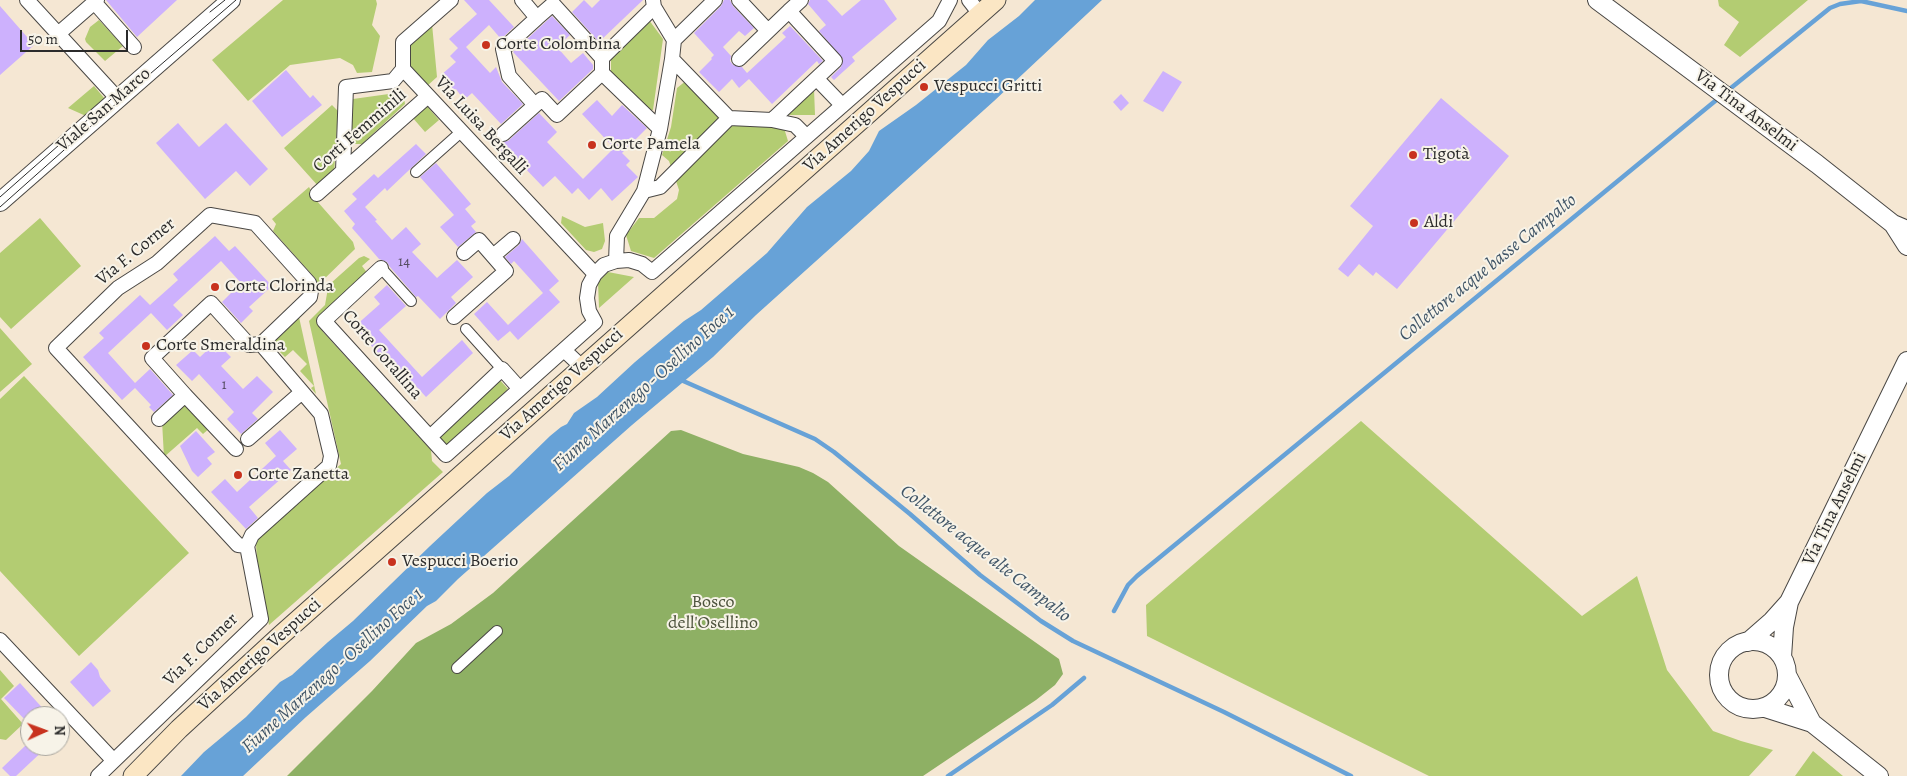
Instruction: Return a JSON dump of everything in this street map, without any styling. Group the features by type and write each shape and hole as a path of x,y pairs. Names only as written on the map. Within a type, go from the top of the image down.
{"main road":[{"name":"Via Amerigo Vespucci","path":"133,776 186,723 273,642 582,367 974,7 996,0"}],"street":[{"path":"27,0 117,98"},
{"name":"Viale San Marco","path":"0,202 231,0"},
{"path":"343,170 346,87 393,81 403,70 403,42 451,0"},
{"path":"522,0 538,18"},
{"path":"674,40 715,0"},
{"path":"739,0 768,31"},
{"path":"739,59 801,0"},
{"path":"466,329 520,389 595,322 589,311 588,285 604,265 616,260 629,260 642,264 652,272 939,21 950,0"},
{"name":"Via Tina Anselmi","path":"1597,0 1900,227 1907,246"},
{"path":"58,34 95,1 134,47"},
{"path":"602,58 653,3 674,40 672,58 660,129 644,191 617,236 616,260"},
{"path":"602,73 557,115 538,102 508,76 503,49 553,4 602,58 602,73 660,129"},
{"path":"772,120 835,61 788,12"},
{"path":"672,58 729,118 772,120 795,125 806,136"},
{"name":"Via Luisa Bergalli","path":"403,70 595,274"},
{"path":"816,79 842,105"},
{"name":"Corti Femminili","path":"317,194 428,96"},
{"path":"503,134 538,102"},
{"path":"644,191 660,187 729,118"},
{"path":"416,172 461,132"},
{"name":"Via F. Corner","path":"113,760 261,619 247,546 238,545 56,348 118,288 157,263 210,215 255,223 309,283 310,297 261,344"},
{"path":"493,256 513,238"},
{"path":"454,317 508,272 479,240 464,253"},
{"name":"Corte Corallina","path":"411,301 381,268 324,321 446,455 520,389"},
{"path":"236,449 152,358 211,303 249,345 261,344 321,414 331,456 329,466 252,535 247,546"},
{"path":"564,350 582,367"},
{"name":"Via Tina Anselmi","path":"1782,656 1784,626 1789,602 1907,361"},
{"path":"430,436 502,369"},
{"path":"248,439 302,392"},
{"path":"159,419 185,395"},
{"name":"Via Tina Anselmi","path":"1748,642 1772,621 1789,602"},
{"path":"457,668 497,631"},
{"path":"0,640 113,760 98,776"},
{"path":"1748,642 1767,644 1782,656 1786,665 1786,685 1782,695 1774,703 1765,708 1755,710 1736,705 1728,698 1720,680 1720,671 1727,654 1740,644 1748,642"},
{"path":"1787,675 1812,723"},
{"path":"1765,708 1812,723 1878,776"}],"green space":[{"path":"283,0 376,0 377,4 372,25 380,36 372,72 357,73 353,65 340,58 290,65 248,101 212,60"},
{"path":"1718,0 1808,0 1740,57 1724,45 1739,22 1719,6"},
{"path":"99,20 123,46 105,61 85,39 90,27"},
{"path":"649,20 663,39 653,110 647,110 611,74 611,59"},
{"path":"432,24 437,77 427,86 409,67 410,44"},
{"path":"687,80 719,118 671,167 669,161 662,155 671,127 677,88"},
{"path":"94,86 105,99 86,116 68,108"},
{"path":"814,89 815,115 787,115"},
{"path":"403,92 405,104 362,144 350,144 353,99"},
{"path":"332,105 338,111 334,174 319,187 284,148"},
{"path":"426,105 439,120 425,132 412,117"},
{"path":"732,125 784,128 788,141 654,258 631,251 626,235 639,218 654,218 677,199 679,190 676,181"},
{"path":"309,187 316,200 353,242 355,249 318,285 315,278 273,231 276,224 272,219"},
{"path":"562,216 585,227 603,223 605,241 602,249 594,252 586,250 561,223"},
{"path":"40,218 81,266 11,329 0,317 0,253"},
{"path":"364,256 370,259 362,266 368,274 321,326 323,332 431,450 432,461 443,472 269,625 257,561 256,544 258,539 341,464 309,321 325,305 328,288 331,283 359,258"},
{"path":"608,272 634,277 599,308 598,282"},
{"path":"299,317 316,394 311,388 314,386 300,371 307,364 293,350 285,357 271,343"},
{"path":"0,328 32,364 0,392"},
{"path":"24,376 189,553 79,656 0,571 0,399"},
{"path":"498,378 508,389 447,446 440,439 442,431"},
{"path":"186,399 211,427 203,434 197,428 164,457 162,421"},
{"path":"1361,421 1582,616 1637,576 1667,670 1713,731 1773,750 1749,776 1429,776 1147,636 1146,605"},
{"name":"Bosco dell'Osellino","path":"681,430 743,454 799,467 828,482 899,546 1059,659 1063,674 1055,685 1036,700 923,776 287,776 372,691 416,643 451,624 493,593 671,431"},
{"path":"0,670 14,686 1,699 20,721 20,727 6,740 0,739"},
{"path":"1813,751 1843,776 1795,776"}],"water":[{"name":"Fiume Marzenego - Osellino Foce 1","path":"1035,0 1102,0 994,101 756,315 713,357 632,425 458,579 436,601 427,606 370,661 243,776 181,776 204,752 246,717 280,682 292,675 353,621 487,493 509,476 550,436 567,424 574,413 597,397 635,362 684,321 701,310 767,253 807,207 851,171 869,151 879,131 916,105 966,65 988,40 1019,16"}],"building":[{"path":"106,0 177,0 137,37"},
{"path":"464,0 489,0 514,27 501,39 489,25 466,47 490,73 496,67 502,82 523,104 501,124 472,93 464,100 456,89 454,90 441,75 456,62 450,56 458,48 449,39 477,14"},
{"path":"584,0 592,8 600,0 643,0 599,42 572,12"},
{"path":"724,0 730,0 733,6 754,28 745,36 739,31 723,47 731,56 730,61 733,65 742,67 747,73 786,37 782,33 790,26 823,61 819,64 817,61 772,104 749,79 739,88 732,79 719,92 699,72 714,55 694,33 721,6"},
{"path":"810,0 827,0 842,16 861,0 884,0 897,19 852,57 855,61 834,80 831,77 841,67 843,59 819,31 826,25 808,4"},
{"path":"0,6 34,45 0,75"},
{"path":"552,16 570,35 557,47 571,63 583,53 593,65 593,69 559,101 513,52"},
{"path":"286,70 310,98 313,95 322,105 282,137 252,101"},
{"path":"1163,71 1182,82 1163,112 1143,101"},
{"path":"1121,94 1129,103 1121,111 1113,102"},
{"name":"Aldi","path":"1441,98 1509,156 1397,289 1376,272 1373,276 1359,264 1348,277 1338,269 1373,226 1350,206"},
{"path":"597,100 612,116 622,105 647,128 622,153 630,161 626,165 638,177 612,201 601,188 589,200 578,188 572,194 555,176 543,187 522,165 520,167 508,155 507,157 491,141 495,137 501,142 508,141 539,113 557,132 547,142 583,179 614,148 582,114"},
{"path":"178,123 199,147 226,123 268,169 250,186 236,171 205,199 156,143"},
{"path":"416,144 426,154 387,191 385,188 365,207 392,240 406,227 421,244 412,252 437,278 457,260 473,277 451,297 456,303 440,319 418,296 416,297 387,262 379,259 352,228 355,224 344,211 357,199 352,194 374,174 378,178"},
{"path":"436,163 471,204 465,209 476,222 471,226 476,232 458,247 440,227 454,215 420,177"},
{"path":"215,236 229,251 235,246 272,286 249,307 253,311 241,323 222,302 241,283 221,261 173,305 183,315 167,330 151,313 108,353 135,383 150,369 173,395 154,412 149,407 151,405 135,388 122,400 83,357 104,338 99,333 140,295 150,305 178,280 173,274"},
{"path":"522,239 559,281 549,290 560,302 518,340 510,331 498,341 474,314 487,302 508,325 543,293 514,261 511,264 505,257 519,245"},
{"path":"387,285 406,306 379,330 422,377 462,340 473,353 426,397 415,385 411,389 354,327 380,304 374,297"},
{"path":"216,342 231,357 221,366 243,389 257,376 273,392 252,413 258,419 241,434 227,419 234,412 199,374 192,381 176,365 193,350 200,357"},
{"path":"280,430 297,449 283,461 291,470 249,507 258,518 246,529 211,492 225,479 237,492 276,456 265,443"},
{"path":"196,431 215,452 207,458 212,464 198,477 192,471 180,446"},
{"path":"91,662 111,691 93,707 70,682"},
{"path":"20,683 41,706 20,706 20,715 4,698"},
{"path":"20,751 20,756 37,756 16,776 10,776 2,768"}],"waterway":[{"name":"Collettore acque basse Campalto","path":"1726,92 1830,8 1840,4 1861,1 1907,11"},
{"name":"Collettore acque basse Campalto","path":"1114,611 1128,585 1137,576 1720,97"},
{"name":"Collettore acque alte Campalto","path":"681,380 815,439 834,452 910,514 980,575 1041,621 1073,641 1224,712 1351,776"},
{"name":"Collettore acque basse Campalto","path":"948,776 1052,705 1084,678"}],"tram line":[{"path":"210,12 225,0"},
{"path":"0,207 236,0"},
{"path":"0,197 135,78"}],"place":[{"name":"Corte Colombina","path":"486,45"},
{"name":"Vespucci Gritti","path":"924,87"},
{"name":"Corte Pamela","path":"592,145"},
{"name":"Tigotà","path":"1413,155"},
{"name":"Aldi","path":"1414,223"},
{"name":"Corte Clorinda","path":"215,287"},
{"name":"Corte Smeraldina","path":"146,346"},
{"name":"Corte Zanetta","path":"238,475"},
{"name":"Vespucci Boerio","path":"392,562"}]}
